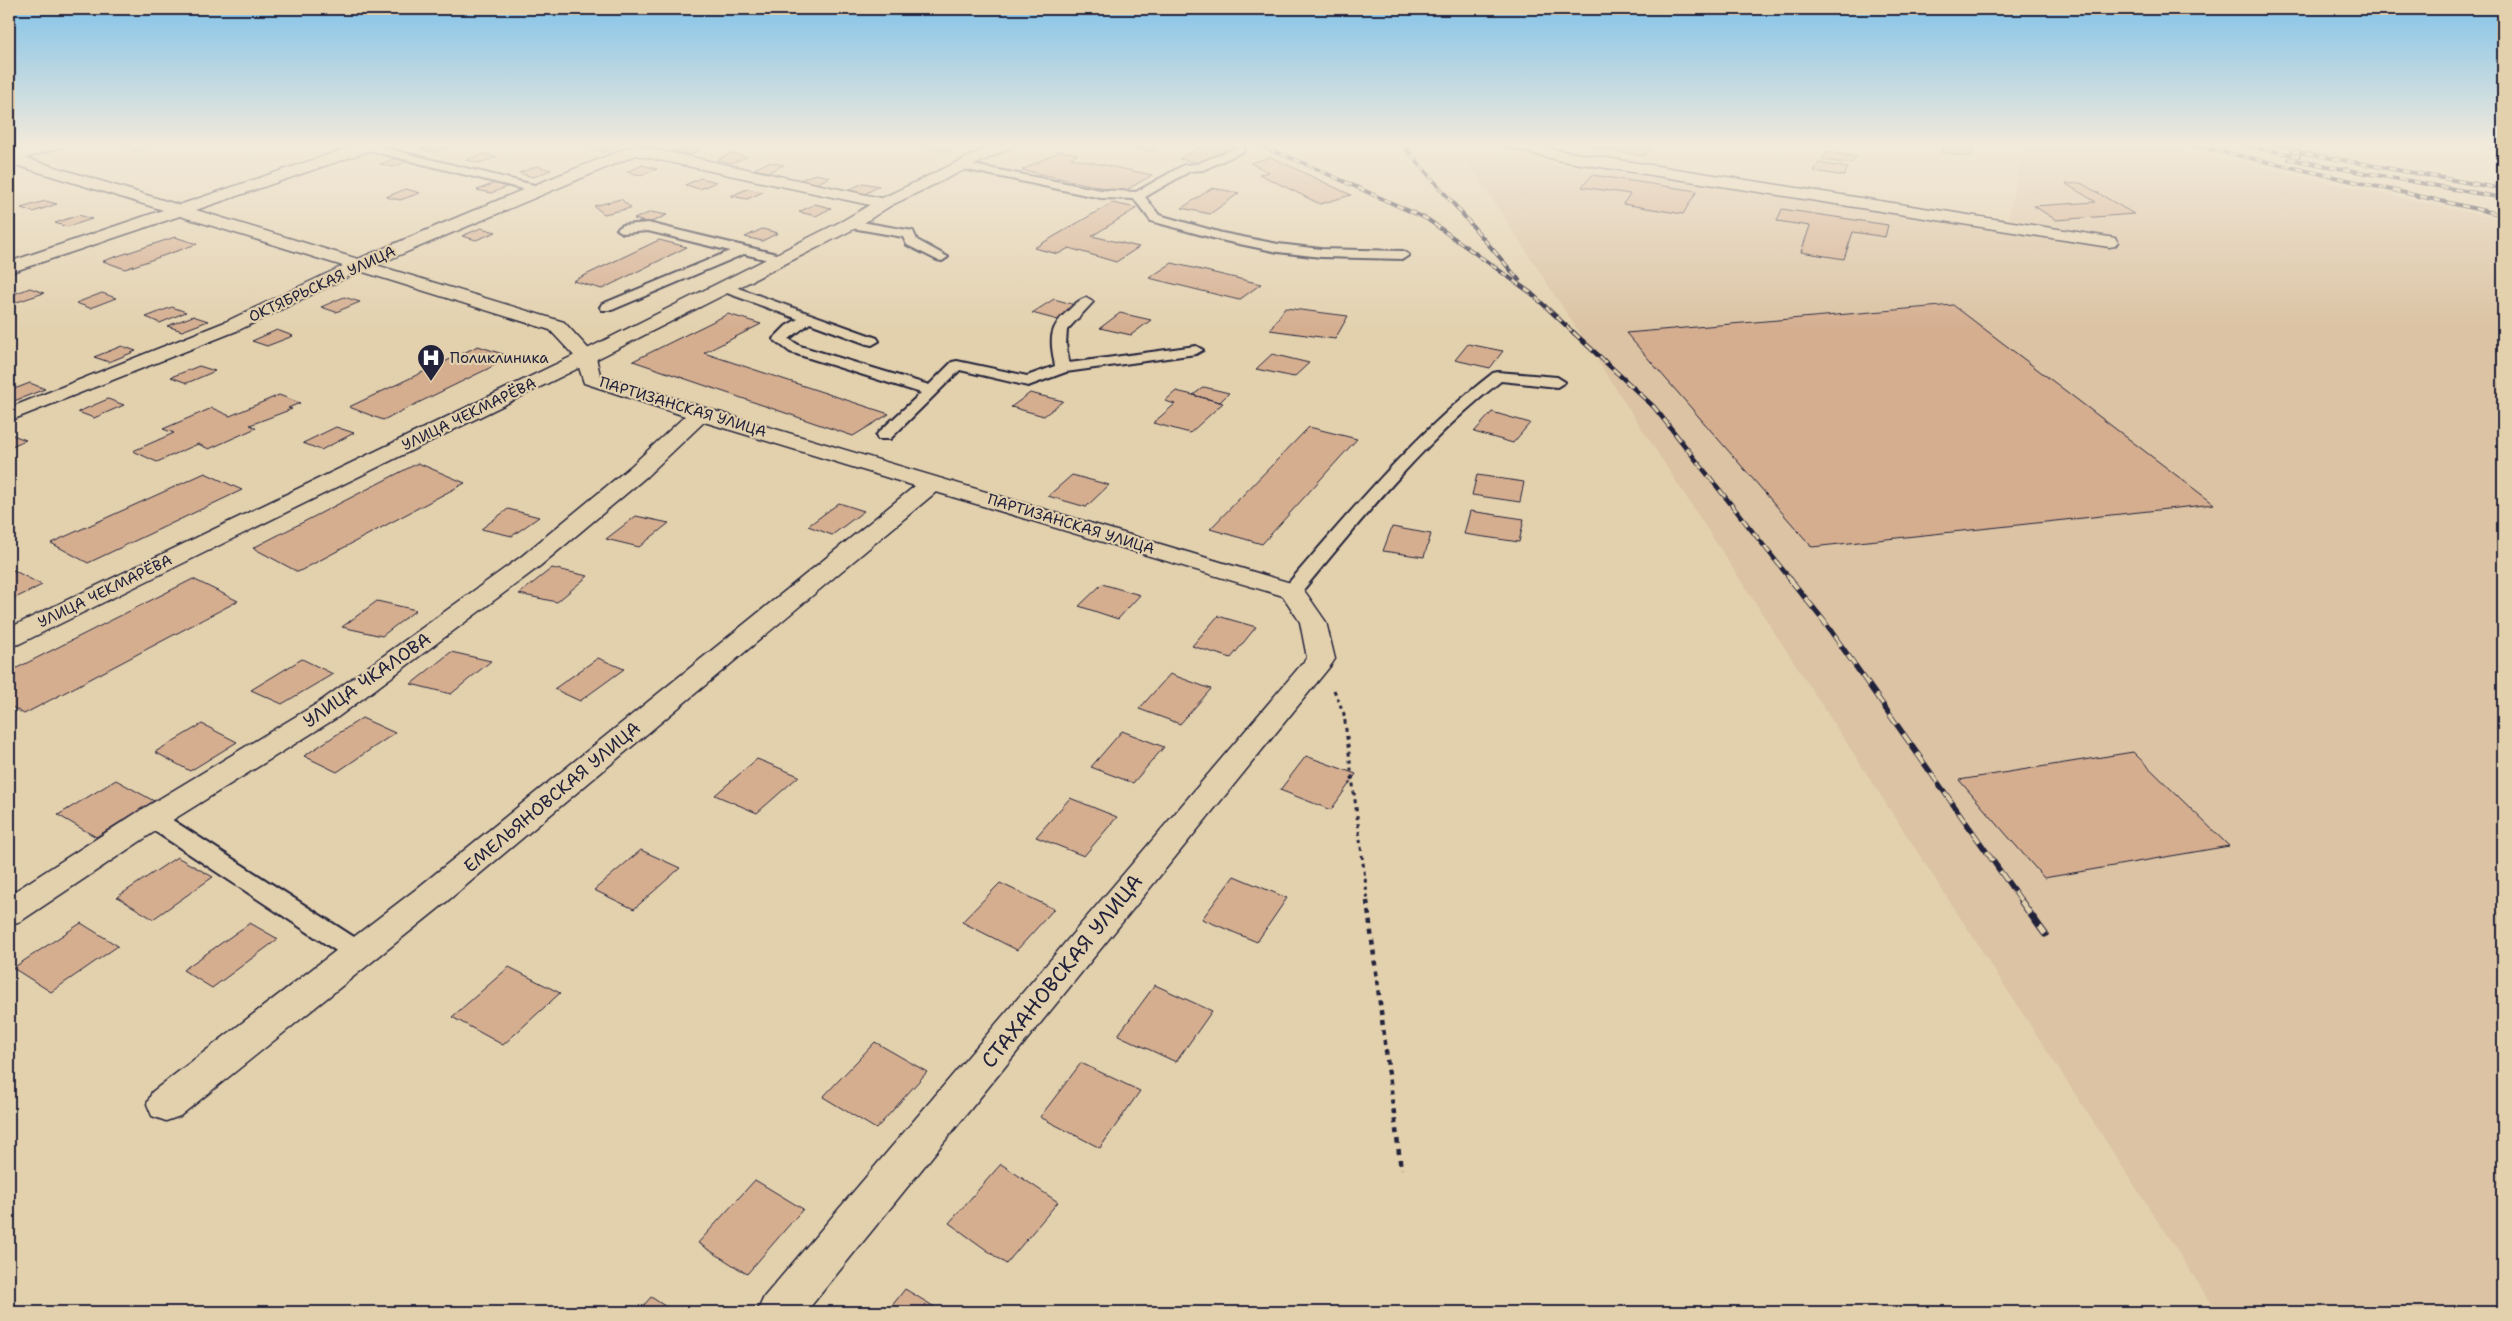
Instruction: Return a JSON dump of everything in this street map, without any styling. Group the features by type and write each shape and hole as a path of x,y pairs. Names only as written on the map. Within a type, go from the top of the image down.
{"street":[{"name":"ПАРТИЗАНСКАЯ УЛИЦА","path":"165,206 557,326 586,357 591,379 700,414 1292,591"},
{"path":"9,268 198,206"},
{"name":"ОКТЯБРЬСКАЯ УЛИЦА","path":"9,415 232,326 357,266 499,206"},
{"name":"УЛИЦА ЧЕКМАРЁВА","path":"9,638 586,357 850,224 880,206"},
{"path":"1878,206 2109,242"},
{"name":"УЛИЦА ЧКАЛОВА","path":"9,912 152,818 328,710 531,561 638,472 700,414"},
{"name":"ЕМЕЛЬЯНОВСКАЯ УЛИЦА","path":"166,1104 435,893 932,483"},
{"path":"1292,591 1313,622 1321,659"},
{"name":"СТАХАНОВСКАЯ УЛИЦА","path":"779,1312 1321,659"}],"lane":[{"path":"1145,206 1155,218 1220,236 1278,248 1321,253 1403,255"},
{"path":"850,224 909,234 911,242 942,257"},
{"path":"623,229 648,227 780,259"},
{"path":"606,307 743,250"},
{"path":"724,287 872,340"},
{"path":"1063,368 1057,338 1060,325 1086,302"},
{"path":"809,318 791,329 780,339 795,350 932,391"},
{"path":"884,436 957,365 1028,381 1063,368 1196,350"},
{"path":"1292,591 1397,469 1472,395 1498,376 1557,382"},
{"path":"152,818 358,953"}],"path":[{"path":"1321,659 1344,714 1401,1169"}],"shaded area":[{"path":"1497,206 1876,206 2007,222 2011,206 2437,206 2503,220 2503,1312 2217,1312"}],"building":[{"path":"29,206 52,206 33,212 21,208"},
{"path":"594,206 628,206 631,208 604,214"},
{"path":"812,206 831,208 816,216 799,212"},
{"path":"1107,206 1137,208 1092,236 1139,247 1116,262 1069,248 1058,254 1034,248"},
{"path":"1186,206 1222,206 1210,214 1182,208"},
{"path":"1633,206 1688,206 1683,214"},
{"path":"2034,206 2120,206 2134,214 2056,220"},
{"path":"1782,209 1888,225 1885,237 1853,232 1844,259 1801,252 1810,226 1777,221"},
{"path":"651,212 667,215 649,223 634,219"},
{"path":"79,215 92,219 67,227 55,223"},
{"path":"481,228 496,232 476,240 462,236"},
{"path":"762,229 778,233 762,241 745,237"},
{"path":"175,237 197,244 125,269 103,261"},
{"path":"659,240 687,247 602,289 573,281"},
{"path":"1172,263 1261,284 1239,300 1149,278"},
{"path":"30,288 44,293 17,302 9,300 9,296"},
{"path":"102,293 116,298 90,308 76,303"},
{"path":"344,297 360,302 336,312 321,307"},
{"path":"1054,299 1079,306 1058,320 1032,313"},
{"path":"1953,305 2214,504 1812,547 1626,333"},
{"path":"172,307 186,312 160,323 146,317"},
{"path":"1285,308 1348,316 1335,339 1270,330"},
{"path":"1120,313 1151,320 1131,335 1100,328"},
{"path":"728,314 761,324 704,353 889,414 853,436 633,361"},
{"path":"193,316 208,321 182,331 167,326"},
{"path":"277,330 293,336 267,346 252,341"},
{"path":"1468,344 1503,351 1490,368 1455,360"},
{"path":"122,346 136,351 109,362 94,357"},
{"name":"Поликлиника","path":"478,346 512,357 383,420 349,407"},
{"path":"1272,354 1309,363 1294,377 1256,369"},
{"path":"199,366 215,371 187,383 171,377"},
{"path":"30,383 45,389 14,401 9,398 9,391"},
{"path":"1204,387 1229,393 1220,402 1193,395"},
{"path":"1176,391 1223,403 1190,433 1153,423 1175,404 1165,401"},
{"path":"1030,393 1063,401 1044,416 1011,407"},
{"path":"279,395 300,403 288,408 292,409 250,425 256,428 209,449 198,444 157,462 133,451 174,433 163,429 212,408 230,416"},
{"path":"108,399 124,405 94,418 78,412"},
{"path":"1492,412 1530,423 1513,443 1474,432"},
{"path":"336,427 354,433 321,450 303,443"},
{"path":"1309,427 1357,439 1262,544 1210,529"},
{"path":"10,434 26,440 9,447"},
{"path":"418,463 465,483 298,572 253,548"},
{"path":"205,473 242,490 88,563 51,543"},
{"path":"1072,475 1109,485 1086,507 1048,496"},
{"path":"1477,475 1524,482 1520,502 1472,495"},
{"path":"839,503 864,511 832,535 808,526"},
{"path":"508,509 539,517 512,536 481,529"},
{"path":"1470,511 1524,519 1519,542 1464,534"},
{"path":"636,516 669,523 639,547 606,539"},
{"path":"1392,527 1431,534 1424,557 1383,551"},
{"path":"9,568 42,585 9,601"},
{"path":"552,568 588,576 557,602 519,594"},
{"path":"193,579 238,601 24,714 9,705 9,672"},
{"path":"1102,584 1140,595 1118,619 1079,606"},
{"path":"377,601 416,610 382,636 342,627"},
{"path":"1218,616 1256,627 1231,658 1192,646"},
{"path":"451,652 491,661 451,694 411,684"},
{"path":"598,658 624,669 580,701 554,689"},
{"path":"302,659 333,674 282,704 251,690"},
{"path":"1170,674 1211,689 1180,724 1139,709"},
{"path":"362,718 395,733 337,772 304,756"},
{"path":"202,724 237,742 190,771 155,752"},
{"path":"1122,731 1164,747 1133,783 1091,767"},
{"path":"2133,752 2229,846 2044,878 1959,780"},
{"path":"1306,756 1356,774 1331,810 1280,790"},
{"path":"757,759 799,776 757,813 715,795"},
{"path":"116,780 154,801 96,837 58,815"},
{"path":"1070,798 1117,817 1084,856 1036,837"},
{"path":"641,850 680,868 634,909 594,890"},
{"path":"177,857 213,877 153,919 117,897"},
{"path":"1234,876 1287,898 1257,942 1202,919"},
{"path":"1000,883 1054,909 1017,950 962,922"},
{"path":"81,923 118,946 51,992 13,968"},
{"path":"250,923 278,939 212,988 183,970"},
{"path":"509,967 560,993 503,1045 452,1017"},
{"path":"1155,985 1212,1011 1176,1062 1118,1035"},
{"path":"875,1042 927,1072 876,1129 823,1097"},
{"path":"1081,1063 1140,1091 1100,1148 1040,1117"},
{"path":"1001,1164 1058,1202 1006,1264 949,1223"},
{"path":"755,1180 803,1209 747,1274 698,1243"},
{"path":"905,1289 943,1312 887,1312"},
{"path":"651,1297 674,1312 638,1312"}],"railway":[{"path":"1397,206 1427,219 1531,293 1575,334"},
{"path":"1455,206 1519,280"},
{"path":"2462,206 2503,215"},
{"path":"1573,332 1654,407 1791,580"},
{"path":"1790,579 1823,620 2022,902"},
{"path":"2021,901 2045,934"}],"place":[{"name":"Поликлиника","path":"431,382"}]}
